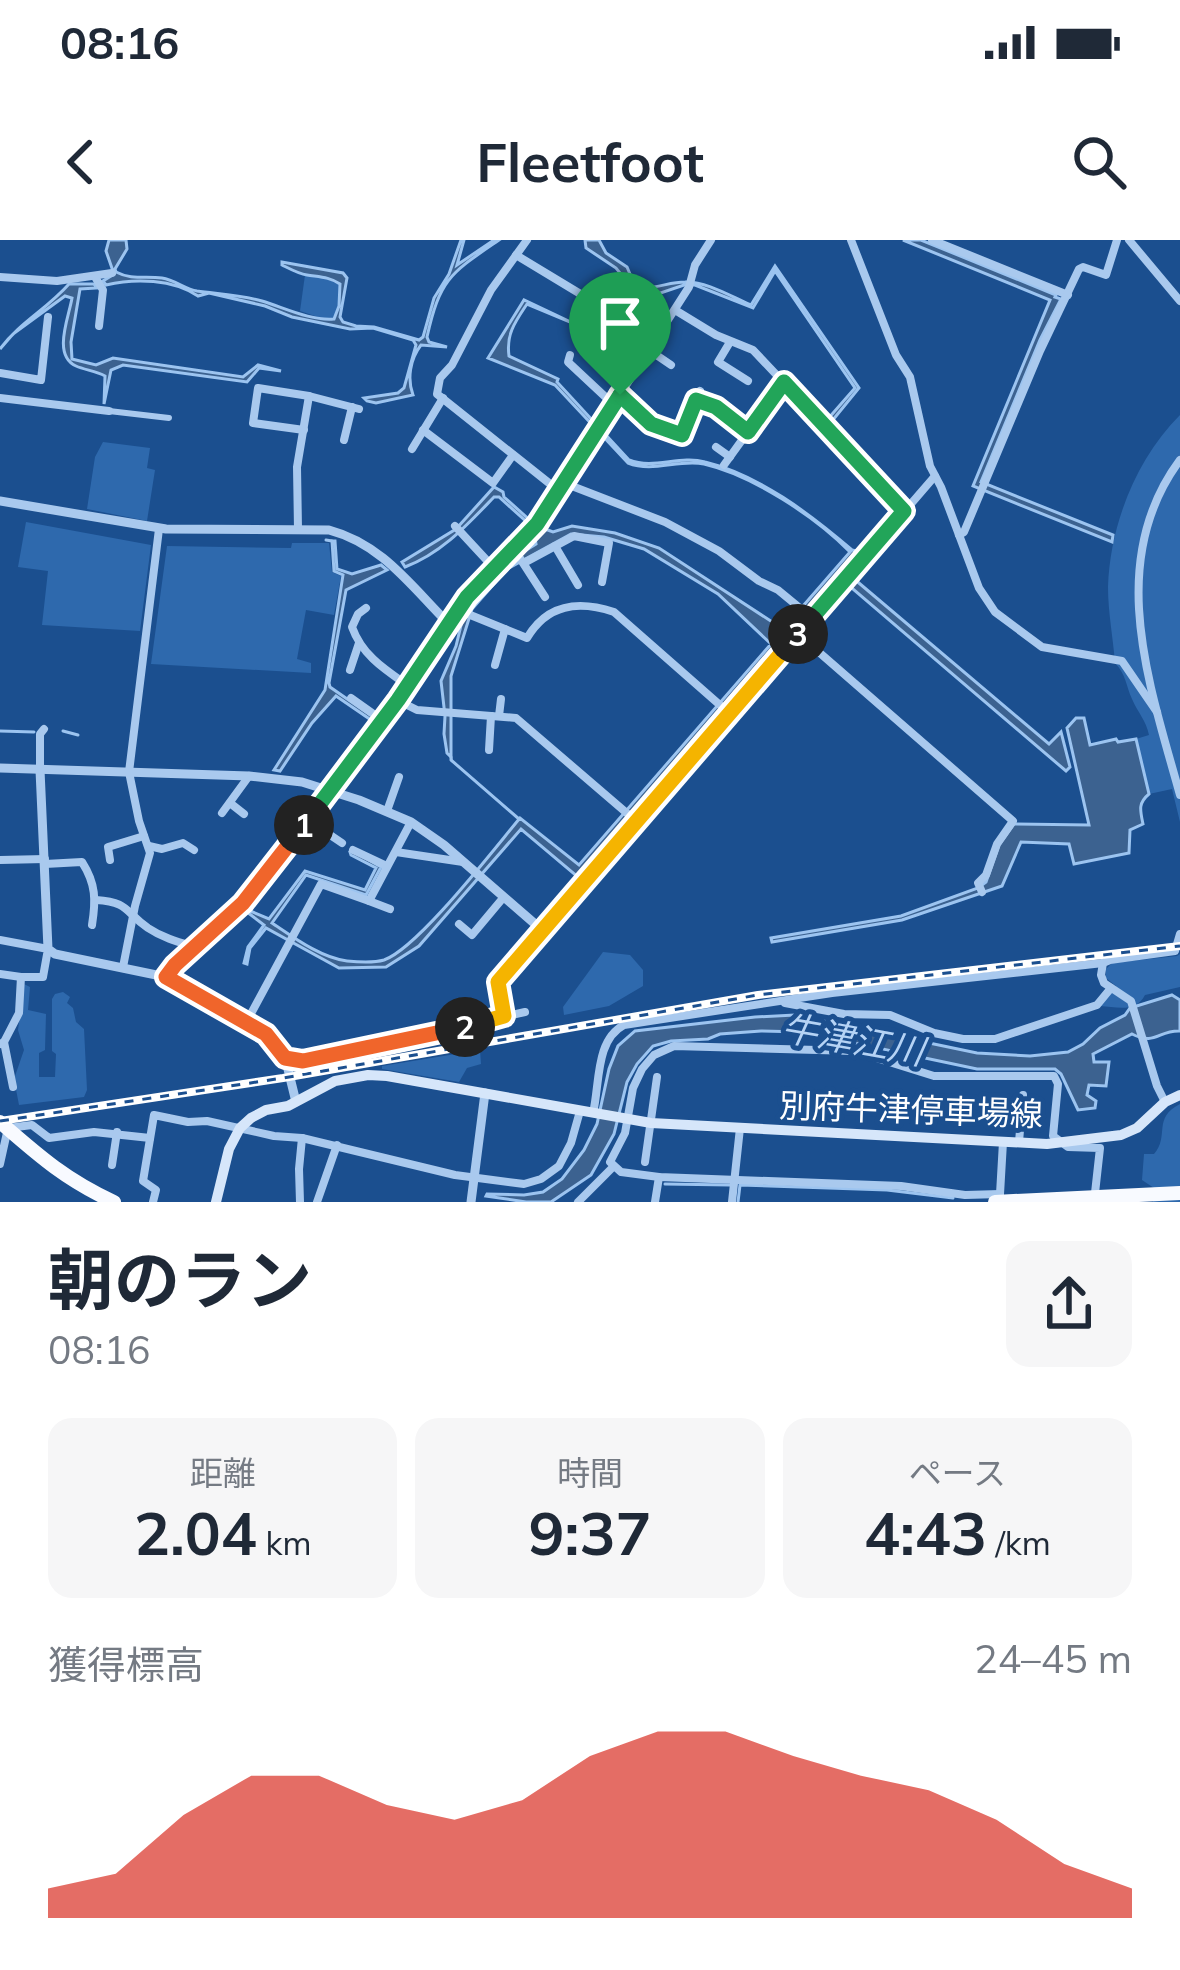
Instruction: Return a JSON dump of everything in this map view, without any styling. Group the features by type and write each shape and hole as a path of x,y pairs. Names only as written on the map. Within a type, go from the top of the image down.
{"highway":[{"path":"0,1122 53,1169 114,1202"},
{"path":"1000,1200 1180,1193"}],"main road":[{"path":"217,1202 229,1149 240,1128 257,1114 296,1102 335,1081 368,1075 589,1113"},
{"name":"別府牛津停車場線","path":"589,1113 651,1123 1058,1142 1121,1135 1180,1095"}],"street":[{"path":"527,240 491,290 452,365 440,378 437,394 562,487 665,521 719,550 812,618"},
{"path":"166,977 243,903 398,700 458,610 534,527 674,310 711,240"},
{"path":"851,240 896,355 910,377 935,476 979,588 995,612 1042,647 1123,661 1157,712"},
{"path":"932,240 1068,295"},
{"path":"959,535 1079,269 1106,275 1117,240"},
{"path":"1129,240 1177,299"},
{"path":"516,255 628,319 649,350 671,365"},
{"path":"0,277 57,281 112,272"},
{"path":"95,277 103,290 99,326"},
{"path":"1177,299 1179,284"},
{"path":"674,310 753,350 901,507"},
{"path":"0,373 41,380 48,317"},
{"path":"730,342 718,362 748,381"},
{"path":"602,352 630,379"},
{"path":"570,355 568,362 651,424 682,435 698,395 748,432"},
{"path":"716,447 727,461 784,382"},
{"path":"304,430 253,423 257,388 356,408 344,440"},
{"path":"298,529 297,467 309,396"},
{"path":"0,398 170,418"},
{"path":"412,449 442,398"},
{"path":"423,430 493,483 513,455"},
{"path":"1180,460 1150,516 1137,612 1144,664 1180,795"},
{"path":"504,1016 498,982 812,618 901,507 935,476"},
{"path":"0,500 158,535 329,530 378,551 448,623"},
{"path":"458,529 494,567"},
{"path":"123,967 147,841 132,743 158,535"},
{"path":"524,563 574,536 609,543 602,582"},
{"path":"555,547 578,585"},
{"path":"514,549 545,597"},
{"path":"458,610 527,638 549,612 568,605 614,612 730,713"},
{"path":"366,608 352,627 359,642 374,661 408,685"},
{"path":"495,664 505,629"},
{"path":"798,634 1013,821 997,844 980,888"},
{"path":"350,670 359,642"},
{"path":"351,698 382,720"},
{"path":"489,750 501,699"},
{"path":"398,700 417,710 516,718 636,821"},
{"path":"0,974 43,977 48,949 40,770 44,729"},
{"path":"0,768 273,777 329,790 411,822 542,930"},
{"path":"222,813 249,776"},
{"path":"387,811 399,777"},
{"path":"230,803 244,814"},
{"path":"308,820 342,844"},
{"path":"369,901 411,822"},
{"path":"110,860 108,847 147,841 162,849 183,843 194,850"},
{"path":"353,850 387,866"},
{"path":"396,852 463,862"},
{"path":"0,860 82,862 96,900 92,925"},
{"path":"246,1023 321,884 390,909"},
{"path":"459,924 472,935 503,898"},
{"path":"96,900 116,901 170,940 195,947"},
{"path":"154,1200 156,1190 143,1181 154,1115 302,1138 474,1179 524,1184 559,1166 599,1089 601,1058 616,1028 832,993 1102,964 1175,951 1180,934"},
{"path":"0,940 166,977 272,1039 285,1058 296,1102"},
{"path":"1102,964 1101,975 1111,988 1131,1001 1165,1102"},
{"path":"13,1087 2,1043 19,1013 21,976"},
{"path":"783,1002 844,1014 890,1015 934,1033 995,1039 1097,1005 1111,988"},
{"path":"285,1058 311,1060 525,1012"},
{"path":"1003,1142 1000,1200 901,1186 659,1178 621,1172 610,1162 642,1069 664,1049 688,1045 835,1049 948,1077 1054,1076 1058,1084 1053,1136 1068,1147 1100,1148 1095,1193"},
{"path":"645,1162 657,1077"},
{"path":"471,1202 485,1094"},
{"path":"1019,1142 1023,1095"},
{"path":"0,1163 8,1128 32,1125 49,1138 117,1132 150,1138"},
{"path":"732,1202 740,1128"},
{"path":"112,1165 117,1132"},
{"path":"300,1202 302,1138"},
{"path":"317,1202 337,1145"},
{"path":"578,1202 613,1167"},
{"path":"656,1202 659,1178"}],"shaded area":[{"path":"305,275 340,284 334,319 300,311"},
{"path":"1180,415 1180,822 1172,789 1149,794 1136,739 1149,735 1115,663 1108,587 1114,540 1128,494 1150,452"},
{"path":"103,442 150,448 147,468 155,470 147,521 87,509 95,457"},
{"path":"26,522 151,545 140,631 42,625 48,571 18,567"},
{"path":"292,543 329,543 332,572 341,576 334,615 306,610 297,659 311,663 311,673 151,664 167,546 291,548"},
{"path":"603,952 630,955 643,970 643,986 609,1006 564,1015 563,1007"},
{"path":"1180,954 1180,987 1145,995 1131,1007 1100,1006 1116,986 1106,978 1112,963"},
{"path":"24,984 30,987 28,1010 46,1014 39,1077 55,1077 52,999 63,992 70,997 67,1003 84,1029 84,1097 19,1105 14,1079 24,1050 18,1030"},
{"path":"480,1050 481,1064 467,1068 459,1082 382,1069 382,1066"},
{"path":"1180,1104 1180,1202 1153,1202 1154,1188 1142,1180 1144,1154 1154,1154 1166,1115"}],"water":[{"path":"109,240 126,240 127,249 116,272 254,299 316,318 334,319 340,284 298,272 282,262 343,273 347,278 343,322 374,327 419,340 461,240 457,265 499,240 459,270 443,289 427,337 447,347 421,345 411,369 413,395 376,403 364,398 404,388 416,345 413,340 373,328 350,329 292,317 209,293 198,296 166,283 106,285 103,281 114,274 106,251"},
{"path":"585,240 599,240 606,253 627,267 635,286 693,282 751,305 775,266 859,388 832,421 906,499 579,878 521,829 419,946 386,967 339,968 266,928 244,963 248,947 264,925 248,910 269,919 305,871 365,890 376,868 351,855 353,851 381,867 366,895 306,875 272,923 317,951 356,962 384,960 399,952 455,896 520,818 579,865 771,644 718,594 644,549 604,537 571,534 507,569 472,609 451,676 451,757 444,734 441,681 465,609 507,562 536,544 539,533 494,497 442,546 405,567 402,562 456,529 494,487 542,531 572,526 615,533 659,548 783,629 850,552 820,525 742,477 704,464 647,467 628,463 555,385 488,358 524,300 575,324 527,304 510,335 509,356 558,379 629,460 648,464 695,460 725,468 783,497 857,551 901,499 827,420 855,388 775,271 753,308 695,285 646,298 616,268 586,248"},
{"path":"903,240 921,240 1061,299 981,482 1113,535 1112,542 973,486 1050,300"},
{"path":"69,284 94,284 97,288 80,289 72,359 96,365 113,358 243,377 258,365 281,371 259,368 247,382 123,365 111,370 104,404 105,376 76,366 65,353 72,298 65,296 14,334"},
{"path":"332,541 337,569 352,574 381,565 387,570 346,590 329,683 376,723 355,752 371,720 336,696 280,771 274,770 325,690 343,575 334,571"},
{"path":"853,578 1049,744 1061,732 1070,767 1066,771 847,584"},
{"path":"1076,718 1084,718 1090,745 1136,739 1149,794 1141,807 1143,824 1130,830 1129,853 1074,864 1069,844 1021,842 1002,886 902,920 772,942 771,938 901,916 978,888 986,882 999,845 1014,824 1089,825 1067,728"},
{"name":"牛津江川","path":"1172,995 1180,1000 1180,1031 1152,1038 1132,1034 1093,1054 1094,1062 1109,1062 1106,1086 1089,1085 1087,1095 1096,1101 1095,1108 1078,1110 1055,1069 977,1069 802,1032 720,1034 653,1046 627,1082 614,1134 591,1175 551,1202 486,1196 543,1192 562,1179 597,1124 618,1046 635,1031 795,1015 977,1053 1030,1056 1068,1052 1130,1008"}],"waterway":[{"path":"326,540 332,541"},
{"path":"0,731 34,732"},
{"path":"63,731 78,735"},
{"path":"451,757 519,819"},
{"path":"665,1184 730,1185"},
{"path":"738,1202 740,1185 887,1190 953,1198"}],"railway":[{"path":"0,1121 283,1078 758,995 1180,946"}],"route":[{"path":"784,382 904,511 498,982 504,1016 311,1060 285,1058 266,1034 166,977 243,903 398,700 467,597 537,524 620,395 651,424 682,435 696,400 716,407 748,432 784,382"}]}
